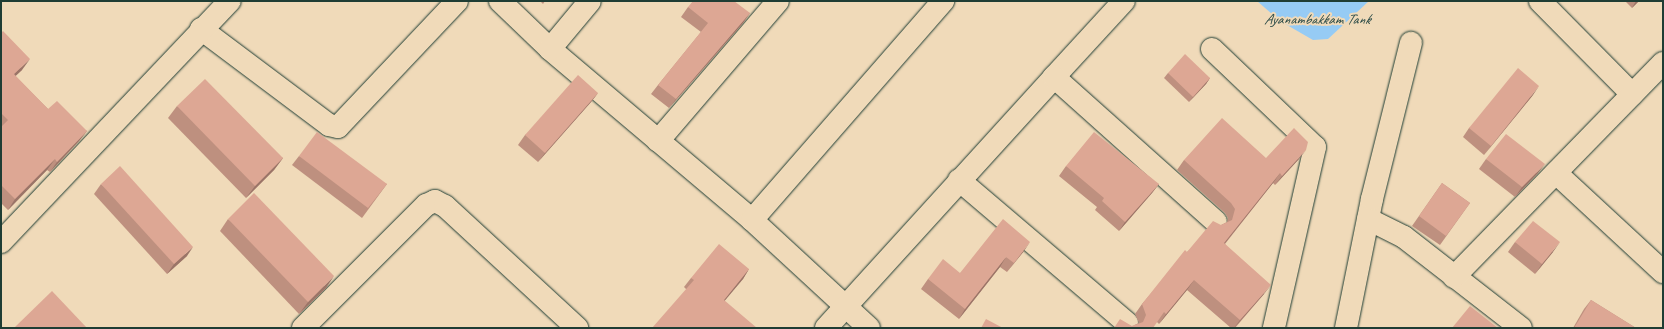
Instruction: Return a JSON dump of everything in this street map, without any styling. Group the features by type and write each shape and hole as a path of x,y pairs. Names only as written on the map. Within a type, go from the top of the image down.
{"street":[{"path":"201,29 330,125 338,127 457,1"},
{"path":"500,1 550,49 752,220 869,328"},
{"path":"550,49 590,1"},
{"path":"658,141 778,1"},
{"path":"752,220 943,1"},
{"path":"826,328 959,180 1124,1"},
{"path":"1540,1 1632,94"},
{"path":"1,242 226,2"},
{"path":"1346,328 1368,219 1411,43"},
{"path":"1212,49 1315,148 1274,328"},
{"path":"1454,276 1663,63"},
{"path":"1054,77 1216,222"},
{"path":"1556,173 1663,272"},
{"path":"959,180 1127,323"},
{"path":"303,328 426,205 435,201 445,206 577,328"},
{"path":"1368,219 1404,238 1521,328"}],"water":[{"name":"Ayanambakkam Tank","path":"1257,1 1369,1 1328,39 1313,40 1280,21"}],"building":[{"path":"693,1 734,1 750,13 676,99 658,85 708,23 688,7"},
{"path":"3,31 30,59 14,74 48,109 57,101 87,131 57,162 55,159 15,199 1,185 1,127 8,120 1,113 1,33"},
{"path":"1185,54 1210,78 1193,97 1168,73"},
{"path":"1518,68 1539,86 1491,146 1469,128"},
{"path":"578,75 598,93 545,153 525,135"},
{"path":"205,79 283,158 255,186 177,106"},
{"path":"1222,118 1266,158 1294,128 1308,142 1306,150 1282,176 1280,173 1224,243 1271,285 1240,320 1194,280 1166,314 1164,312 1153,328 1114,328 1120,319 1132,326 1143,322 1146,315 1142,304 1185,250 1187,252 1213,221 1221,225 1232,220 1235,209 1231,203 1184,160"},
{"path":"317,132 387,184 368,208 299,156"},
{"path":"1094,132 1159,184 1125,222 1102,201 1104,198 1066,166"},
{"path":"1506,134 1545,164 1522,187 1486,159"},
{"path":"120,166 193,247 174,264 101,184"},
{"path":"1442,183 1470,203 1446,236 1419,216"},
{"path":"254,193 334,276 308,302 228,219"},
{"path":"1003,219 1030,242 1014,263 1006,257 965,309 928,279 943,259 960,273"},
{"path":"1533,221 1560,242 1542,264 1515,242"},
{"path":"719,244 749,269 724,300 757,328 652,328 694,280 691,278"},
{"path":"52,291 87,328 15,327"},
{"path":"1591,300 1636,328 1574,328"},
{"path":"1470,306 1498,328 1452,328"},
{"path":"986,319 1003,328 981,328"}]}
